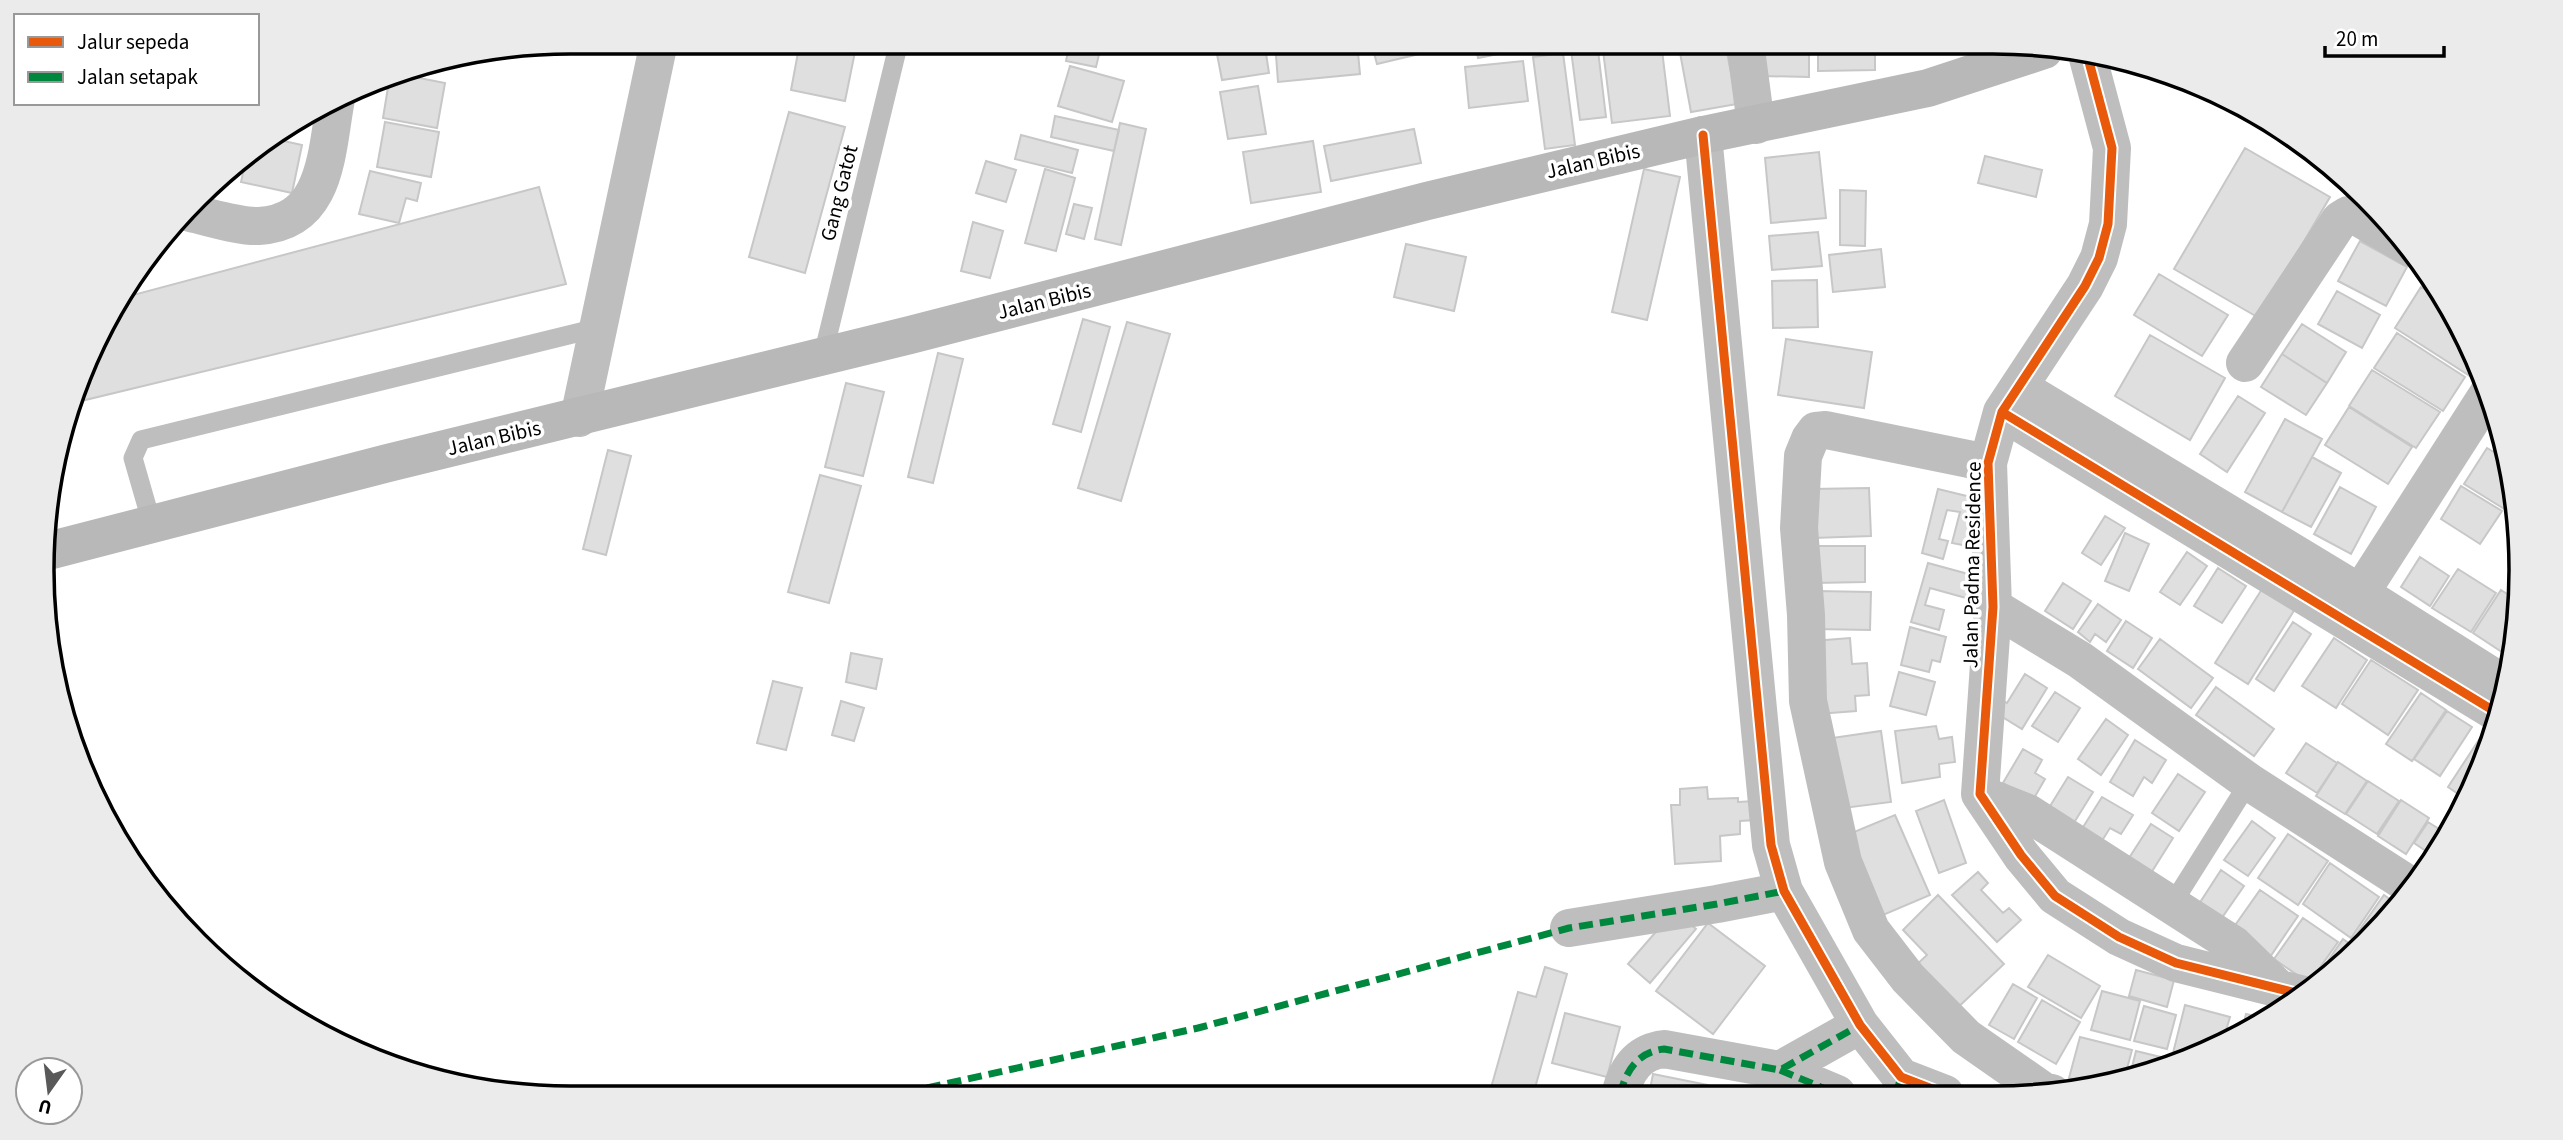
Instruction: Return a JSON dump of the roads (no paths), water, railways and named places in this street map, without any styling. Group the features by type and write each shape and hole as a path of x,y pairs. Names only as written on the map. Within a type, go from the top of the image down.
{"main road":[{"name":"Jalan Bibis","path":"55,549 1427,201 1703,135 1928,88 2015,55"}],"street":[{"path":"579,418 656,54"},
{"path":"1747,54 1756,125"},
{"name":"Jalan Padma Residence","path":"1980,794 1993,607 1988,463 2011,400 2085,286 2099,258 2108,224 2112,148 2089,63"},
{"path":"197,214 257,226 280,222 308,205 320,184 333,112"},
{"path":"1703,135 1771,845 1784,891 1860,1025 1899,1085"},
{"path":"2245,363 2340,220 2348,215 2358,217 2382,231"},
{"path":"2011,400 2352,606 2497,680"},
{"path":"2352,606 2484,415"},
{"path":"1988,463 1826,430 1816,431 1803,456 1799,528 1806,615 1808,701 1843,862 1871,930 1908,978 1966,1037 2035,1084"},
{"path":"2352,606 2490,707"},
{"path":"1993,607 2080,660 2249,782 2404,881"},
{"path":"1980,794 2028,813 2234,945 2290,991"},
{"path":"1980,794 2021,855 2055,896 2119,937 2176,963 2290,992"},
{"path":"1569,928 1784,891"},
{"path":"1780,1070 1860,1025"},
{"path":"1622,1086 1632,1066 1650,1051 1664,1049 1780,1070 1818,1086"}],"lane":[{"name":"Gang Gatot","path":"823,355 896,54"},
{"path":"152,524 133,458 141,440 597,328"},
{"path":"2171,906 2249,782"}]}
